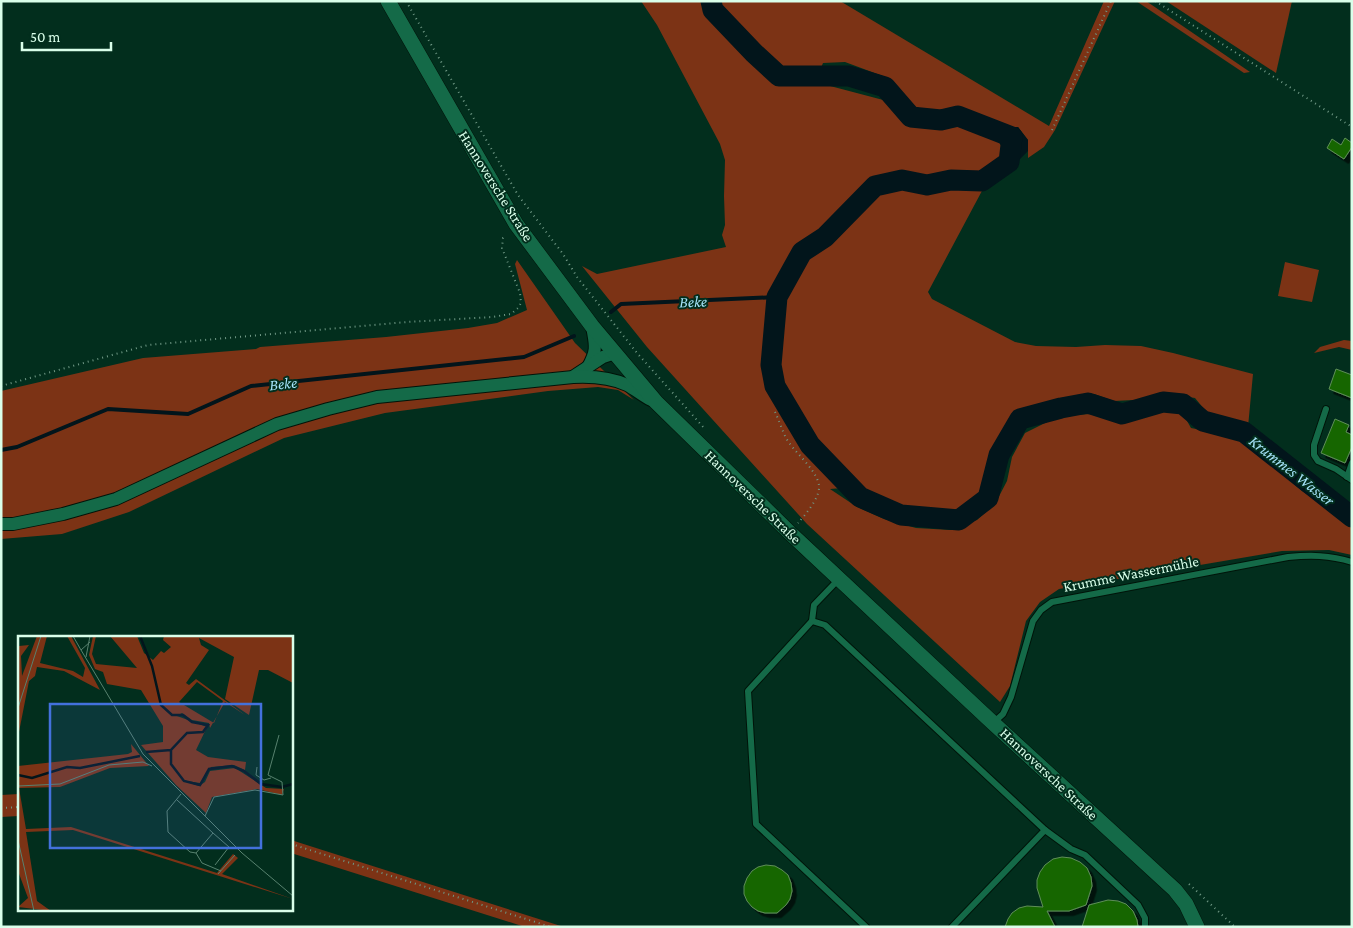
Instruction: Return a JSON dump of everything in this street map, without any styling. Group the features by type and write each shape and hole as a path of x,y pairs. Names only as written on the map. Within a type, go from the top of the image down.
{"main road":[{"name":"Hannoversche Straße","path":"388,1 516,224 592,326 656,402 789,532 1174,890 1186,904 1196,927"}],"street":[{"path":"591,371 595,346 592,326"},
{"path":"1,524 13,524 63,514 116,499 277,424 328,408 377,397 573,377 609,364 615,353"},
{"path":"591,371 628,386 656,402"}],"lane":[{"path":"1326,409 1314,445 1314,455 1318,461 1336,469 1349,479 1352,463"},
{"name":"Krumme Wassermühle","path":"993,723 1003,714 1011,697 1032,621 1041,610 1052,602 1288,557 1312,555 1338,558 1352,562"},
{"path":"839,579 814,605 812,621 748,691 756,824 866,927"},
{"path":"812,621 825,625 1046,830 1071,849 1085,855 1138,905 1145,918 1145,927"},
{"path":"952,927 1046,830"}],"path":[{"path":"406,1 518,195 563,254 577,277 637,353 708,433"},
{"path":"1052,130 1111,1"},
{"path":"1155,1 1352,127"},
{"path":"1,386 148,345 511,314 518,308 520,294 502,248 503,238 507,234"},
{"path":"775,412 788,442 814,474 819,486 817,496 805,516 789,532"},
{"path":"1,808 18,807"},
{"path":"292,844 551,927"},
{"path":"1184,880 1235,927"}],"shaded area":[{"path":"641,1 840,1 1049,126 1104,1 1115,1 1055,130 1044,147 1028,158 1028,140 1018,127 1002,128 958,106 932,112 910,105 888,78 845,62 823,63 815,82 887,101 904,120 934,129 960,122 997,139 1006,153 999,159 928,292 932,299 1015,342 1036,346 1141,346 1253,374 1248,427 1209,415 1195,398 1176,395 1153,399 1114,401 1094,394 1029,407 1016,416 993,451 982,493 959,512 908,509 871,498 855,487 830,489 857,507 884,519 916,528 951,530 977,520 995,504 1007,481 1012,457 1025,433 1059,416 1091,414 1111,420 1152,410 1182,412 1191,428 1240,438 1302,491 1352,524 1352,555 1329,550 1282,551 1059,589 1040,602 1026,621 1010,686 1000,702 807,524 647,347 582,266 597,274 726,247 722,235 725,225 725,160 720,144 657,25"},
{"path":"1136,1 1146,1 1250,72 1244,73"},
{"path":"1166,1 1292,1 1276,73"},
{"path":"991,124 1002,128 1018,127 1028,140 1028,151 1019,160 999,159 1006,153 997,139 987,133"},
{"path":"517,260 575,343 634,400 618,390 598,387 548,391 385,413 284,438 129,512 62,534 1,539 1,391 143,358 386,337 497,323 527,310 515,264"},
{"path":"1285,262 1319,270 1312,302 1278,296"},
{"path":"1344,340 1352,341 1352,350 1339,347 1314,353 1320,347"},
{"path":"18,794 18,816 1,817 1,795"},
{"path":"292,840 564,927 525,927 292,853"}],"building":[{"path":"1345,138 1352,143 1352,147 1344,159 1327,148 1332,139 1341,145"},
{"path":"1336,369 1352,375 1352,398 1329,389"},
{"path":"1335,419 1349,425 1346,432 1352,435 1352,447 1345,463 1321,453"},
{"path":"1071,858 1087,868 1092,886 1086,905 1069,911 1047,911 1055,927 1005,927 1012,913 1019,908 1027,906 1043,907 1037,888 1040,872 1053,859"},
{"path":"766,865 775,866 782,870 788,875 791,883 790,899 777,913 758,911 747,901 744,894 744,886 752,871"},
{"path":"1108,900 1126,904 1133,911 1138,927 1082,927 1089,905"}],"waterway":[{"name":"Krummes Wasser","path":"711,1 713,10 779,76 849,76 885,87 911,117 941,120 958,116 1012,137 1009,162 982,181 951,180 927,185 902,180 875,186 825,237 802,252 777,297 771,365 775,386 810,445 860,497 901,515 959,520 988,498 999,455 1020,419 1088,403 1122,414 1163,402 1183,404 1203,421 1244,432 1352,517"},
{"name":"Beke","path":"611,312 621,304 777,297"},
{"name":"Beke","path":"1,450 17,447 108,409 188,414 251,386 524,357 574,336"}]}
